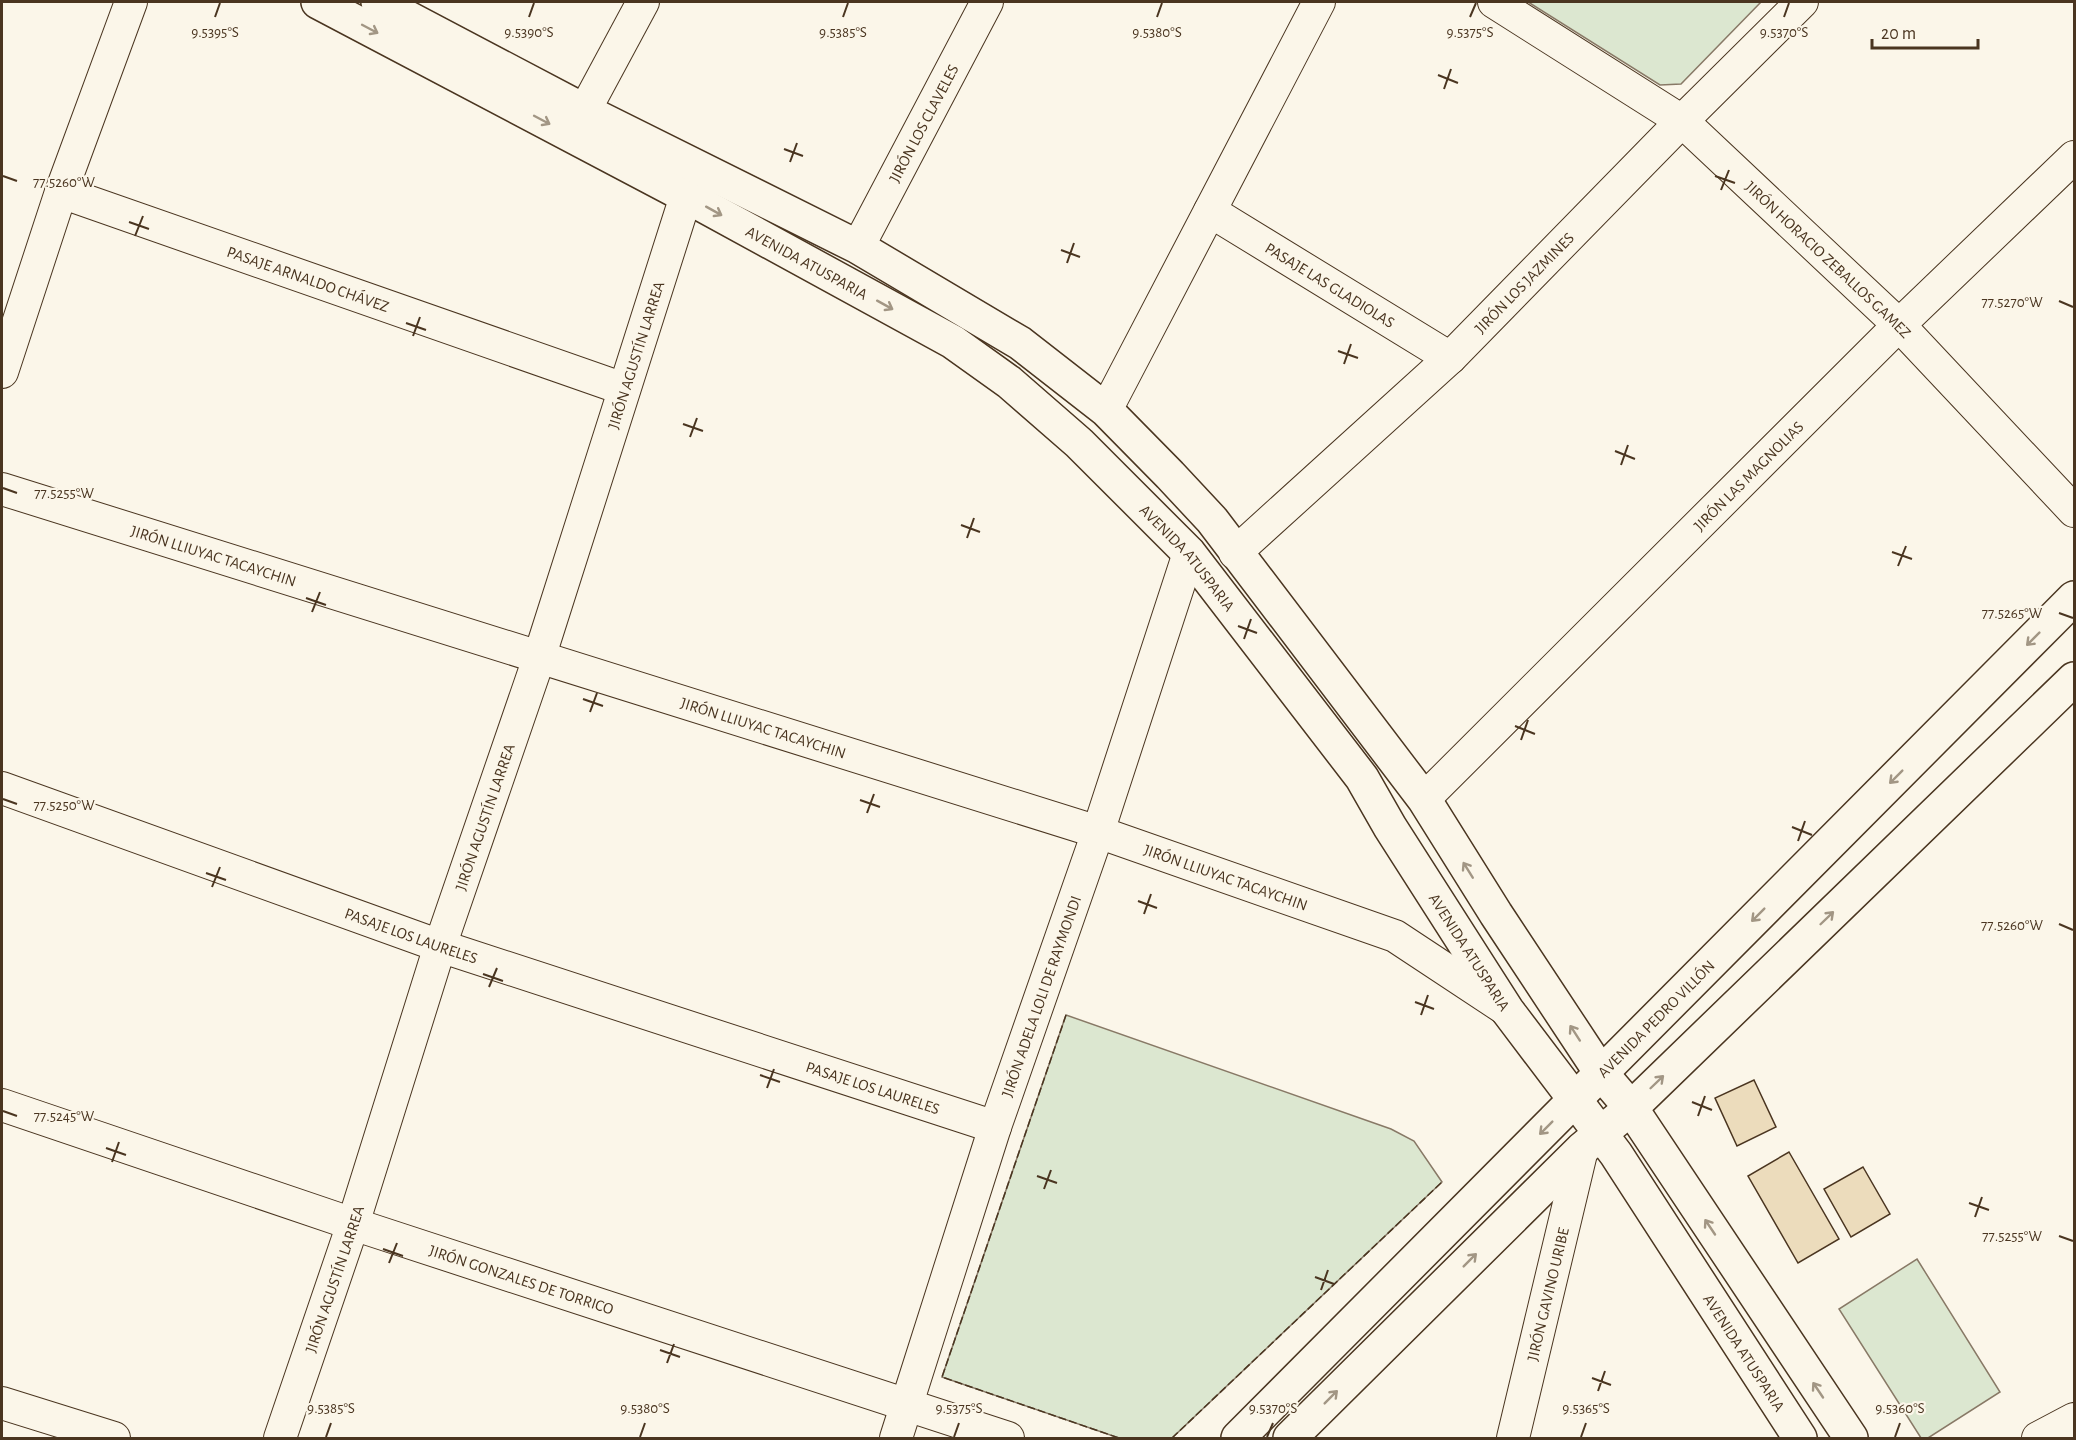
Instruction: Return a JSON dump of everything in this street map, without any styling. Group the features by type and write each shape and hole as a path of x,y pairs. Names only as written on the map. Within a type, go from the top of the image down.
{"main road":[{"name":"AVENIDA ATUSPARIA","path":"318,2 577,123 858,247 1020,343 1106,410 1212,520 1424,799 1601,1073 1631,1108 1851,1438"},
{"name":"AVENIDA ATUSPARIA","path":"378,2 577,123 686,196 953,342 999,375 1079,443 1188,554 1362,778 1390,827 1508,1010 1575,1100 1591,1142 1616,1154 1800,1438"},
{"name":"AVENIDA PEDRO VILLÓN","path":"1238,1438 2074,598"},
{"path":"1290,1438 1591,1142 1631,1108 2074,679"}],"street":[{"path":"2,372 61,192 131,2"},
{"path":"577,123 643,2"},
{"name":"JIRÓN LOS CLAVELES","path":"858,247 987,2"},
{"path":"1106,410 1319,2"},
{"name":"JIRÓN HORACIO ZEBALLOS GAMEZ","path":"1494,2 1682,121 1899,325 2074,511"},
{"name":"JIRÓN LOS JAZMINES","path":"1235,553 1450,358 1802,2"},
{"name":"JIRÓN LAS MAGNOLIAS","path":"1424,799 1899,325 2074,157"},
{"name":"PASAJE ARNALDO CHÁVEZ","path":"61,192 624,389"},
{"name":"JIRÓN AGUSTÍN LARREA","path":"280,1438 353,1224 440,946 539,658 686,196"},
{"name":"PASAJE LAS GLADIOLAS","path":"1210,211 1450,358"},
{"name":"JIRÓN LLIUYAC TACAYCHIN","path":"2,489 1098,832 1395,936 1508,1010"},
{"name":"JIRÓN ADELA LOLI DE RAYMONDI","path":"896,1438 995,1127 1098,832 1188,554"},
{"name":"PASAJE LOS LAURELES","path":"2,788 440,946 995,1127"},
{"name":"JIRÓN GONZALES DE TORRICO","path":"2,1105 353,1224 1008,1438"},
{"name":"JIRÓN GAVINO URIBE","path":"1513,1438 1591,1142"},
{"path":"2,1403 114,1438"},
{"path":"2038,1438 2074,1419"}],"green space":[{"path":"1528,2 1761,2 1681,84 1660,85"},
{"path":"1066,1015 1391,1129 1414,1141 1442,1182 1172,1438 1119,1438 942,1377"},
{"path":"1917,1259 2000,1392 1928,1438 1921,1438 1839,1309"}],"building":[{"path":"1754,1080 1776,1127 1737,1146 1715,1098"},
{"path":"1789,1152 1839,1239 1798,1263 1748,1176"},
{"path":"1863,1167 1890,1214 1851,1237 1824,1189"}],"fence":[{"path":"1066,1015 942,1377 1119,1438"},
{"path":"1172,1438 1442,1182"}]}
